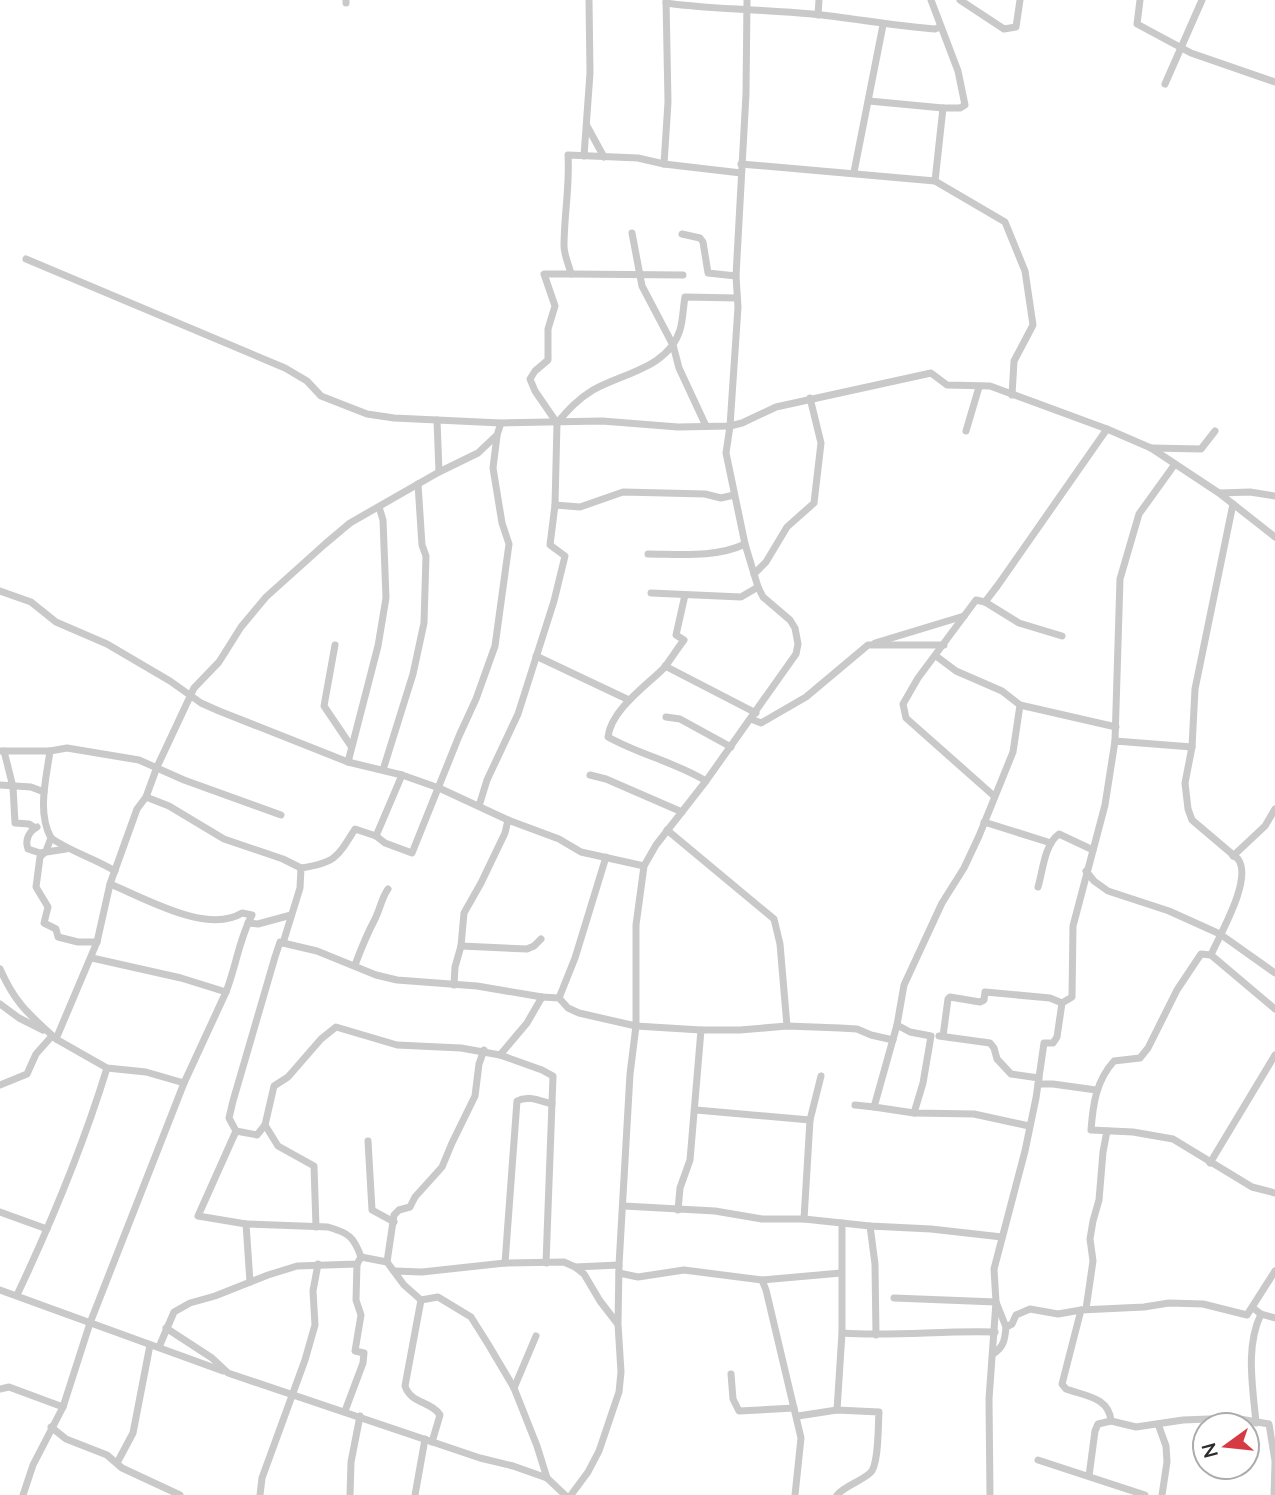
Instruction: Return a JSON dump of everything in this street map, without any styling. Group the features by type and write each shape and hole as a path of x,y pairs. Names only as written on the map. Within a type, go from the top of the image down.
{"street":[{"path":"584,156 590,73 589,0"},
{"path":"571,1495 594,1462 614,1411 621,1372 619,1269 630,1074 636,1026 636,925 644,866 667,830 753,716 796,654 799,644 790,620 767,602 758,587 745,544 726,453 737,298 746,94 747,0"},
{"path":"818,15 819,0"},
{"path":"869,101 943,108 965,106 958,71 931,0"},
{"path":"960,0 1004,29 1016,27 1020,0"},
{"path":"1140,0 1137,24 1181,48 1275,82"},
{"path":"1164,84 1202,0"},
{"path":"663,164 667,102 666,1 703,8 818,15 883,25 935,29 940,27"},
{"path":"854,172 883,25"},
{"path":"935,181 943,108"},
{"path":"587,126 604,157"},
{"path":"571,274 564,249 568,155 638,158 663,164 854,172 935,181 1005,222 1025,271 1032,325 1014,361 1012,395"},
{"path":"632,233 642,286 673,345 679,368 706,426"},
{"path":"682,234 700,238 703,242 708,273 736,276"},
{"path":"26,259 285,368 307,381 321,396 335,403 368,414 394,418 501,423 602,421 730,426 742,424 776,407 810,398 931,373 947,385 990,386 1151,448 1219,493 1275,537"},
{"path":"479,806 487,780 518,714 554,601 565,556 550,544 555,505 557,423 530,379 548,360 548,329 555,306 544,274 683,275"},
{"path":"557,423 577,400 596,389 639,372 666,354 680,330 685,297 737,298"},
{"path":"966,431 979,387"},
{"path":"754,574 766,562 787,527 814,503 821,443 810,398"},
{"path":"437,420 439,472"},
{"path":"146,797 169,806 224,839 301,868 327,864 342,849 355,829 376,836 385,844 412,853 454,748 477,699 495,646 509,544 502,523 493,468 501,423"},
{"path":"985,602 1051,513 1107,429"},
{"path":"1151,448 1201,449 1215,431"},
{"path":"0,1085 27,1074 36,1054 52,1035 92,958 110,884 138,809 146,797 190,695 219,662 241,627 266,597 350,523 478,453 497,435"},
{"path":"1062,1003 1072,997 1073,926 1105,805 1115,741 1120,579 1139,514 1175,464"},
{"path":"383,770 413,674 424,623 426,556 421,536 418,484"},
{"path":"555,505 580,507 623,492 705,494 721,498 734,495"},
{"path":"1219,493 1250,492 1275,496"},
{"path":"1211,955 1240,887 1242,865 1189,816 1185,783 1192,747 1195,689 1233,504"},
{"path":"348,762 378,646 386,598 383,520 379,507"},
{"path":"648,554 698,554 735,549 745,544"},
{"path":"651,593 741,597 758,587"},
{"path":"0,591 31,602 56,622 107,644 201,703 219,711 348,762 402,775 439,788 559,839 581,852 644,866"},
{"path":"685,595 677,635 684,640 665,666 629,700 609,730 608,737 635,751 687,769 706,781"},
{"path":"994,796 904,715 902,704 976,600 985,602 1019,623 1062,636"},
{"path":"665,666 761,723 806,697 868,645 965,615"},
{"path":"335,645 324,706 351,746"},
{"path":"868,645 944,645"},
{"path":"536,656 629,700"},
{"path":"936,656 956,671 1002,691 1020,705 1116,727"},
{"path":"874,1107 897,1025 904,985 942,903 964,868 1013,752 1020,705"},
{"path":"666,717 680,719 731,747"},
{"path":"1115,741 1192,747"},
{"path":"35,828 29,824 15,823 11,795 13,787 2,751 50,751 67,748 139,760 184,780 281,815"},
{"path":"50,751 44,792 44,825 51,838 66,849 100,862 115,872"},
{"path":"376,836 402,775"},
{"path":"590,775 606,779 682,812"},
{"path":"0,785 31,787 44,792"},
{"path":"1233,856 1265,826 1275,809"},
{"path":"454,985 466,907 481,883 509,820"},
{"path":"984,822 1023,832 1051,843"},
{"path":"44,825 35,828 26,843 28,849 40,853 66,849"},
{"path":"667,830 774,919 780,944 787,1026"},
{"path":"1038,887 1051,843 1059,834 1093,850"},
{"path":"51,838 46,851 40,857 36,887 48,907 44,923 56,929 58,937 78,942 97,942"},
{"path":"559,998 575,958 606,857"},
{"path":"283,943 300,888 301,868"},
{"path":"1086,871 1108,891 1169,911 1220,934 1275,973"},
{"path":"110,884 166,909 188,915 231,920 246,926 291,915"},
{"path":"355,965 365,935 388,889"},
{"path":"23,1495 33,1465 62,1407 90,1323 184,1083 234,973 246,926 252,915 242,914 231,920"},
{"path":"461,946 527,949 541,939"},
{"path":"236,1131 229,1118 280,942 317,951 376,975 397,980 477,986 559,998 568,1008 579,1013 619,1024 701,1030 787,1026 857,1029 893,1040"},
{"path":"1275,1009 1211,955 1201,954 1140,1058 1114,1061 1107,1069 1096,1090 1091,1130 1156,1134 1173,1139 1252,1187 1275,1193"},
{"path":"92,958 180,978 226,992"},
{"path":"0,970 9,990 26,1013 52,1035"},
{"path":"943,1036 950,997 981,1002 985,992 1050,998 1062,1003"},
{"path":"500,1055 527,1023 542,997"},
{"path":"0,1003 19,1018 107,1068 146,1072 184,1083"},
{"path":"989,1495 989,1399 996,1303 994,1269 1039,1081 1044,1043 1053,1043 1057,1037 1062,1003"},
{"path":"897,1025 910,1032 989,1043 994,1048 997,1059 1011,1074 1096,1090"},
{"path":"236,1131 257,1135 265,1125 274,1086 288,1077 321,1039 337,1027 397,1045 484,1050 553,1076 546,1263"},
{"path":"678,1210 680,1188 690,1160 701,1030"},
{"path":"914,1113 932,1036"},
{"path":"465,1049 478,1064"},
{"path":"421,1300 404,1285 387,1262 394,1215 399,1210 410,1207 415,1197 442,1167 475,1096 478,1064 484,1050"},
{"path":"1210,1163 1275,1055"},
{"path":"17,1295 88,1131 107,1068"},
{"path":"804,1219 810,1120 821,1076"},
{"path":"505,1263 517,1101 530,1098 552,1104"},
{"path":"855,1105 914,1113 974,1114 1029,1126"},
{"path":"696,1110 810,1120"},
{"path":"265,1125 278,1146 314,1166 316,1227"},
{"path":"236,1131 198,1216 246,1224 328,1227 355,1240 359,1260 356,1300 361,1315 355,1351 364,1353 363,1363 345,1411"},
{"path":"1107,1131 1099,1200 1090,1239 1093,1261 1083,1310 1062,1384 1066,1389 1104,1402 1110,1410 1111,1421"},
{"path":"368,1142 372,1210 394,1222"},
{"path":"624,1206 715,1211 762,1219 804,1219 1002,1237"},
{"path":"0,1212 47,1230"},
{"path":"837,1410 842,1333 842,1223"},
{"path":"246,1224 250,1282"},
{"path":"870,1226 875,1264 876,1335"},
{"path":"159,1347 174,1312 190,1303 280,1271 359,1260 387,1262"},
{"path":"394,1271 422,1272 505,1263 564,1262 584,1273 600,1301 618,1324"},
{"path":"260,1495 262,1478 315,1325 313,1291 318,1264"},
{"path":"575,1267 619,1269 638,1277 684,1270 762,1280 841,1273"},
{"path":"1250,1312 1275,1271"},
{"path":"762,1280 796,1412 801,1445 795,1495"},
{"path":"0,1290 228,1373 547,1478 565,1495"},
{"path":"421,1300 438,1297 471,1317 514,1388 547,1478"},
{"path":"894,1298 996,1303"},
{"path":"415,1495 428,1440 440,1415 435,1408 410,1396 405,1386 421,1300"},
{"path":"993,1354 1000,1349 1005,1339 1006,1326 996,1303"},
{"path":"1006,1326 1012,1324 1016,1315 1024,1310 1058,1314 1169,1303 1194,1303 1275,1318"},
{"path":"1250,1312 1255,1326"},
{"path":"1255,1411 1252,1355 1255,1326 1261,1314"},
{"path":"166,1328 212,1358 228,1373"},
{"path":"842,1333 876,1335 955,1330 995,1332"},
{"path":"514,1388 536,1336"},
{"path":"117,1463 133,1433 150,1345"},
{"path":"732,1374 733,1399 739,1411 879,1412 875,1468 836,1495"},
{"path":"0,1389 9,1387 62,1407"},
{"path":"350,1495 351,1462 360,1416"},
{"path":"1089,1476 1098,1424 1111,1421 1136,1427 1191,1421"},
{"path":"1261,1423 1269,1424 1275,1462 1274,1495"},
{"path":"1158,1424 1166,1446 1167,1462 1162,1495"},
{"path":"51,1427 66,1439 107,1455 122,1468 175,1494"},
{"path":"1038,1460 1145,1495"}]}
